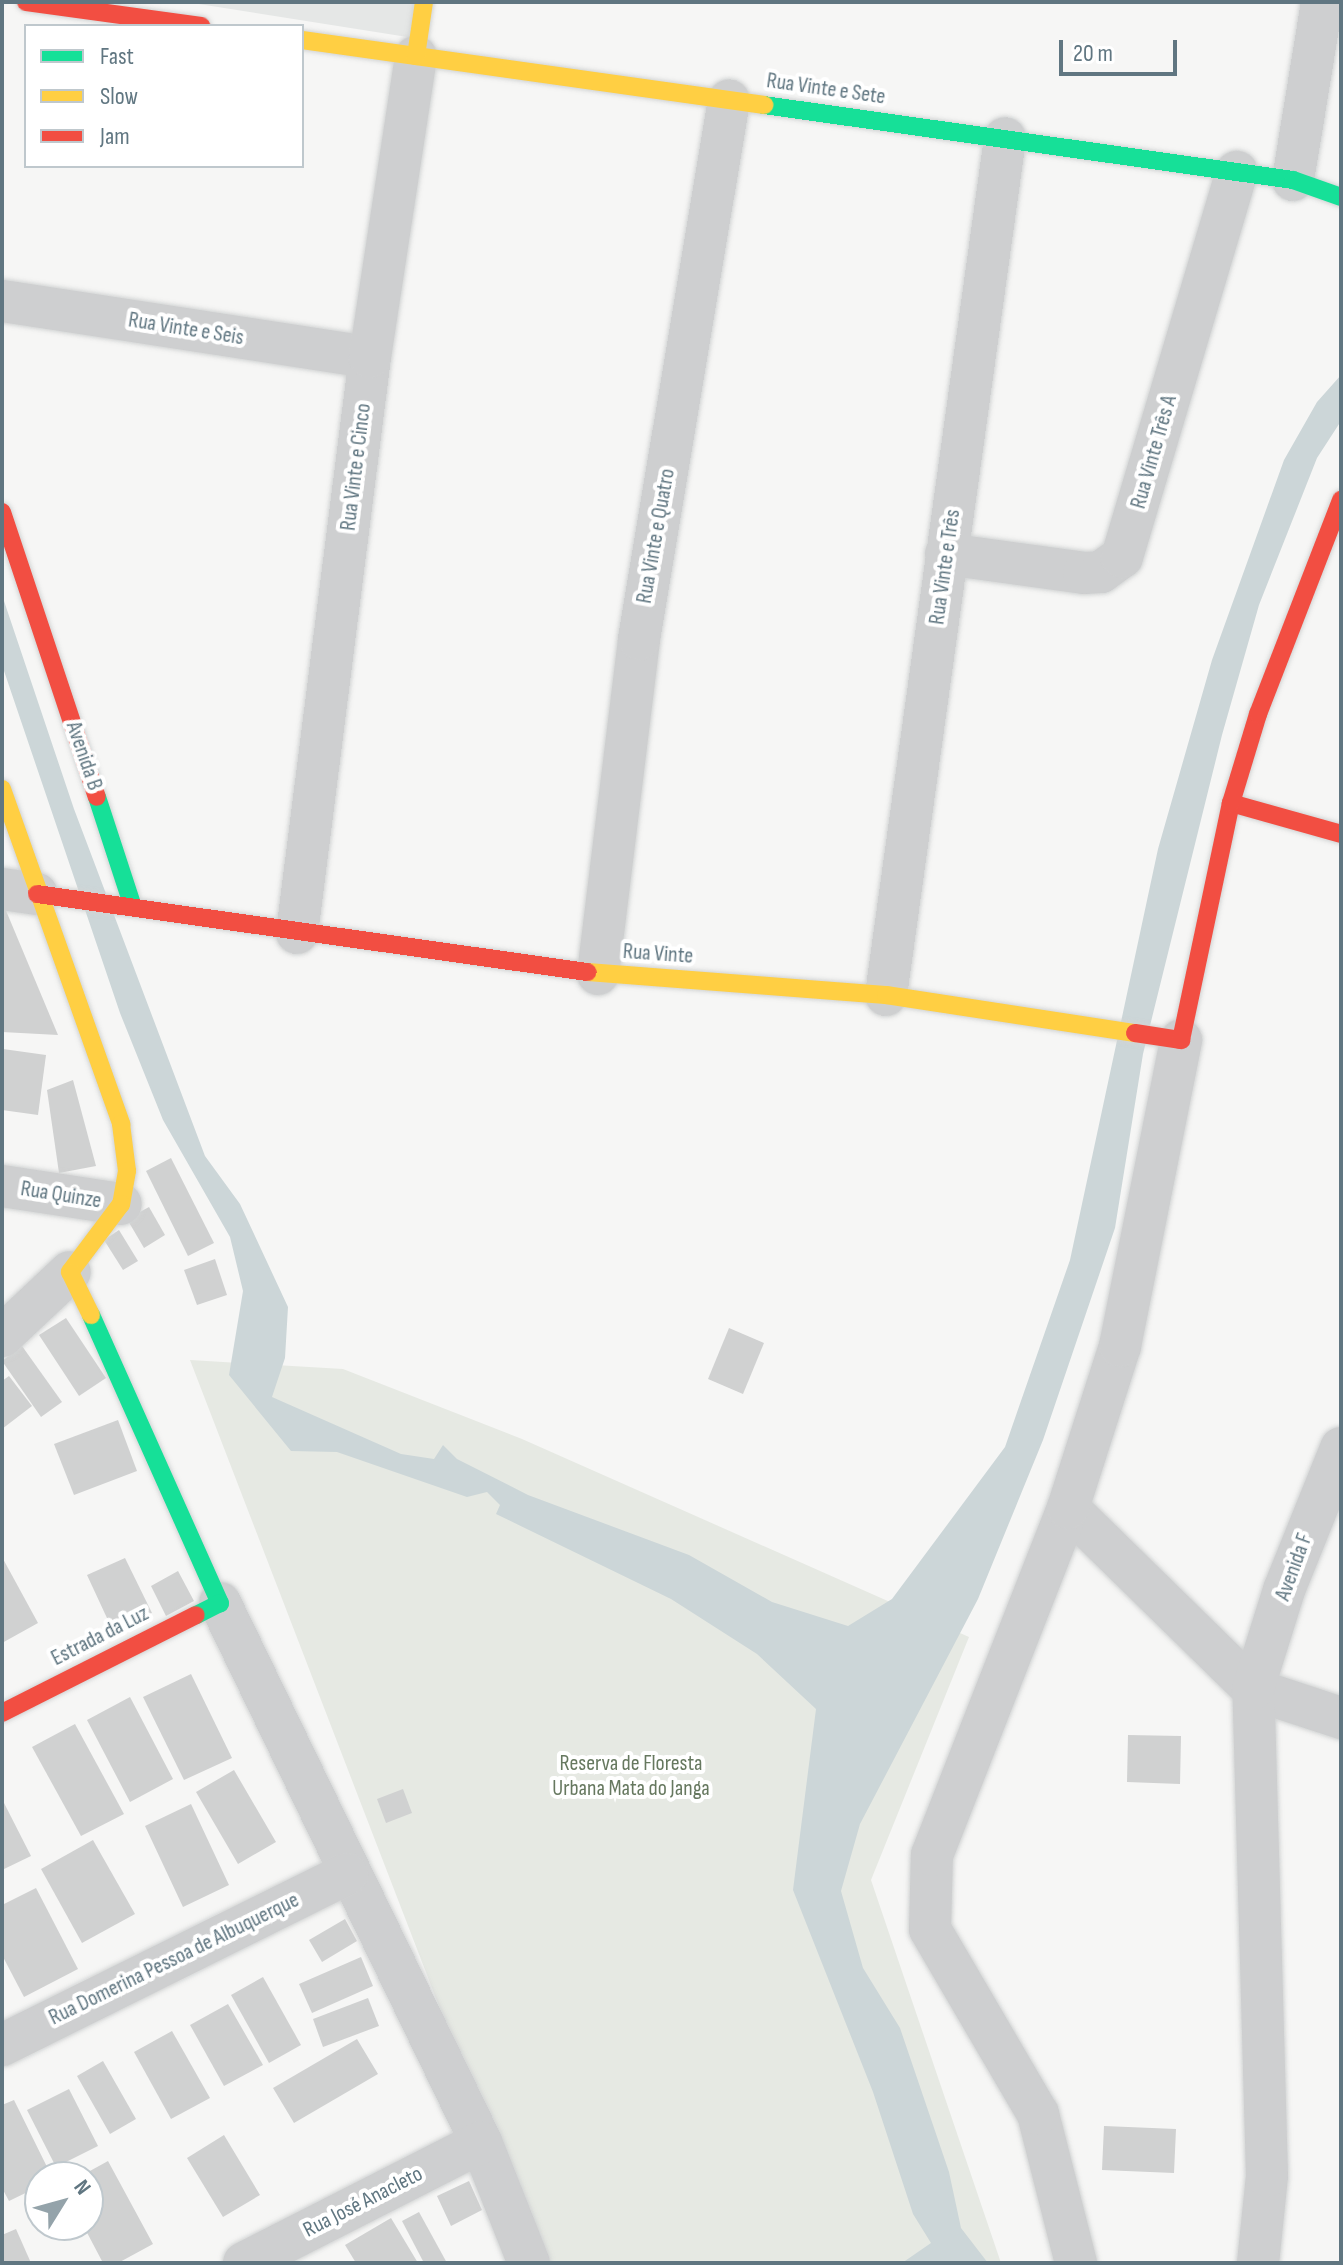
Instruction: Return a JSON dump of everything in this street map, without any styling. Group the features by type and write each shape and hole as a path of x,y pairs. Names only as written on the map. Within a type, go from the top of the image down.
{"street":[{"path":"26,2 186,24"},
{"name":"Rua Vinte e Cinco","path":"297,933 370,357 424,2"},
{"path":"1293,180 1322,2"},
{"name":"Rua Vinte e Sete","path":"304,40 1293,180 1341,197"},
{"name":"Rua Vinte e Quatro","path":"598,974 639,639 729,100"},
{"name":"Rua Vinte e Três","path":"886,995 1005,138"},
{"name":"Rua Vinte Três A","path":"946,554 1084,573 1101,572 1122,557 1237,172"},
{"name":"Rua Vinte e Seis","path":"2,301 370,357"},
{"path":"1076,2263 1038,2114 930,1929 932,1855 1068,1508 1120,1346 1176,1039 1231,803 1268,686 1325,531 1341,500"},
{"name":"Avenida B","path":"2,512 132,907"},
{"path":"2,789 26,892 121,1124 127,1171 121,1204 70,1272 2,1336"},
{"path":"1231,803 1341,834"},
{"path":"26,892 132,907"},
{"name":"Rua Vinte","path":"132,907 598,974 886,995 1176,1039"},
{"name":"Rua Quinze","path":"2,1186 121,1204"},
{"path":"70,1272 119,1370 220,1603 347,1874 481,2142 529,2263"},
{"name":"Avenida F","path":"1258,2263 1267,2176 1253,1689 1284,1590 1341,1448"},
{"path":"1068,1508 1253,1689 1341,1718"},
{"name":"Estrada da Luz","path":"2,1713 220,1603"},
{"name":"Rua Domerina Pessoa de Albuquerque","path":"2,2045 347,1874"},
{"name":"Rua José Anacleto","path":"244,2263 481,2142"}],"shaded area":[{"path":"186,2 426,2 420,39"},
{"path":"1341,375 1341,421 1317,458 1259,605 1222,735 1143,1054 1115,1228 1043,1440 978,1599 860,1824 841,1891 863,1968 900,2028 949,2172 961,2228 988,2263 902,2263 931,2243 913,2214 873,2092 793,1890 816,1709 757,1654 671,1599 496,1514 500,1505 487,1492 467,1497 337,1452 291,1451 229,1375 243,1291 230,1237 163,1120 120,1013 2,665 2,595 74,809 205,1156 240,1204 288,1307 285,1358 272,1397 401,1454 434,1459 443,1445 457,1459 528,1495 689,1555 772,1602 848,1626 892,1599 1005,1447 1070,1260 1158,849 1212,660 1284,460 1317,402"}],"green space":[{"name":"Reserva de Floresta Urbana Mata do Janga","path":"190,1360 343,1369 522,1439 969,1637 871,1880 1001,2263 538,2263"}],"building":[{"path":"2,901 58,1035 2,1032"},
{"path":"3,1049 46,1055 38,1115 2,1110"},
{"path":"73,1080 96,1166 59,1173 47,1090"},
{"path":"171,1158 214,1243 188,1256 146,1171"},
{"path":"149,1207 165,1235 144,1248 127,1219"},
{"path":"119,1230 138,1261 123,1270 104,1240"},
{"path":"215,1259 227,1295 197,1305 184,1270"},
{"path":"66,1318 106,1378 79,1396 39,1335"},
{"path":"729,1328 764,1343 743,1394 708,1379"},
{"path":"22,1346 62,1402 41,1417 2,1361"},
{"path":"9,1376 32,1406 2,1429 2,1381"},
{"path":"118,1420 137,1471 74,1495 54,1444"},
{"path":"2,1557 38,1623 2,1643"},
{"path":"125,1558 152,1613 113,1631 87,1575"},
{"path":"178,1571 194,1601 166,1616 151,1586"},
{"path":"191,1674 232,1758 184,1780 143,1697"},
{"path":"130,1697 173,1779 130,1802 87,1720"},
{"path":"75,1724 124,1814 81,1836 32,1747"},
{"path":"1128,1735 1181,1736 1180,1784 1127,1782"},
{"path":"234,1770 276,1842 238,1864 196,1792"},
{"path":"403,1789 412,1813 386,1823 377,1799"},
{"path":"2,1799 31,1856 2,1870"},
{"path":"191,1804 229,1885 183,1907 145,1826"},
{"path":"93,1840 135,1914 82,1943 41,1869"},
{"path":"36,1888 78,1969 24,1997 2,1955 2,1905"},
{"path":"345,1919 357,1941 322,1962 309,1940"},
{"path":"361,1957 373,1986 312,2013 299,1984"},
{"path":"263,1977 301,2045 269,2063 231,1995"},
{"path":"368,1998 379,2026 323,2047 313,2019"},
{"path":"228,2004 263,2065 224,2086 190,2025"},
{"path":"172,2031 210,2098 171,2119 134,2052"},
{"path":"357,2039 378,2074 294,2123 273,2088"},
{"path":"103,2061 136,2119 110,2134 77,2076"},
{"path":"69,2089 98,2146 68,2161 53,2161 27,2110"},
{"path":"14,2100 44,2161 24,2161 24,2194 9,2201 2,2188 2,2105"},
{"path":"1104,2126 1176,2129 1174,2173 1102,2170"},
{"path":"224,2135 260,2195 223,2217 187,2158"},
{"path":"108,2161 153,2244 118,2263 103,2263 91,2241 104,2241 104,2163"},
{"path":"469,2181 482,2210 451,2226 437,2196"},
{"path":"419,2212 447,2263 424,2263 402,2221"},
{"path":"391,2218 418,2263 356,2263 345,2245"},
{"path":"16,2229 31,2263 2,2263 2,2235"}],"traffic: fast":[{"path":"764,105 1293,180 1341,197"},
{"path":"97,797 133,907"},
{"path":"91,1315 220,1603 196,1615"}],"traffic: slow":[{"path":"416,56 424,2"},
{"path":"304,40 764,105"},
{"path":"2,789 121,1124 127,1171 121,1204 70,1272 91,1315"},
{"path":"587,972 886,995 1135,1033"}],"traffic: jam":[{"path":"26,2 186,24"},
{"path":"1135,1033 1181,1040 1231,803 1258,714 1341,500"},
{"path":"2,512 97,797"},
{"path":"1231,803 1341,834"},
{"path":"37,894 587,972"},
{"path":"2,1713 196,1615"}]}
